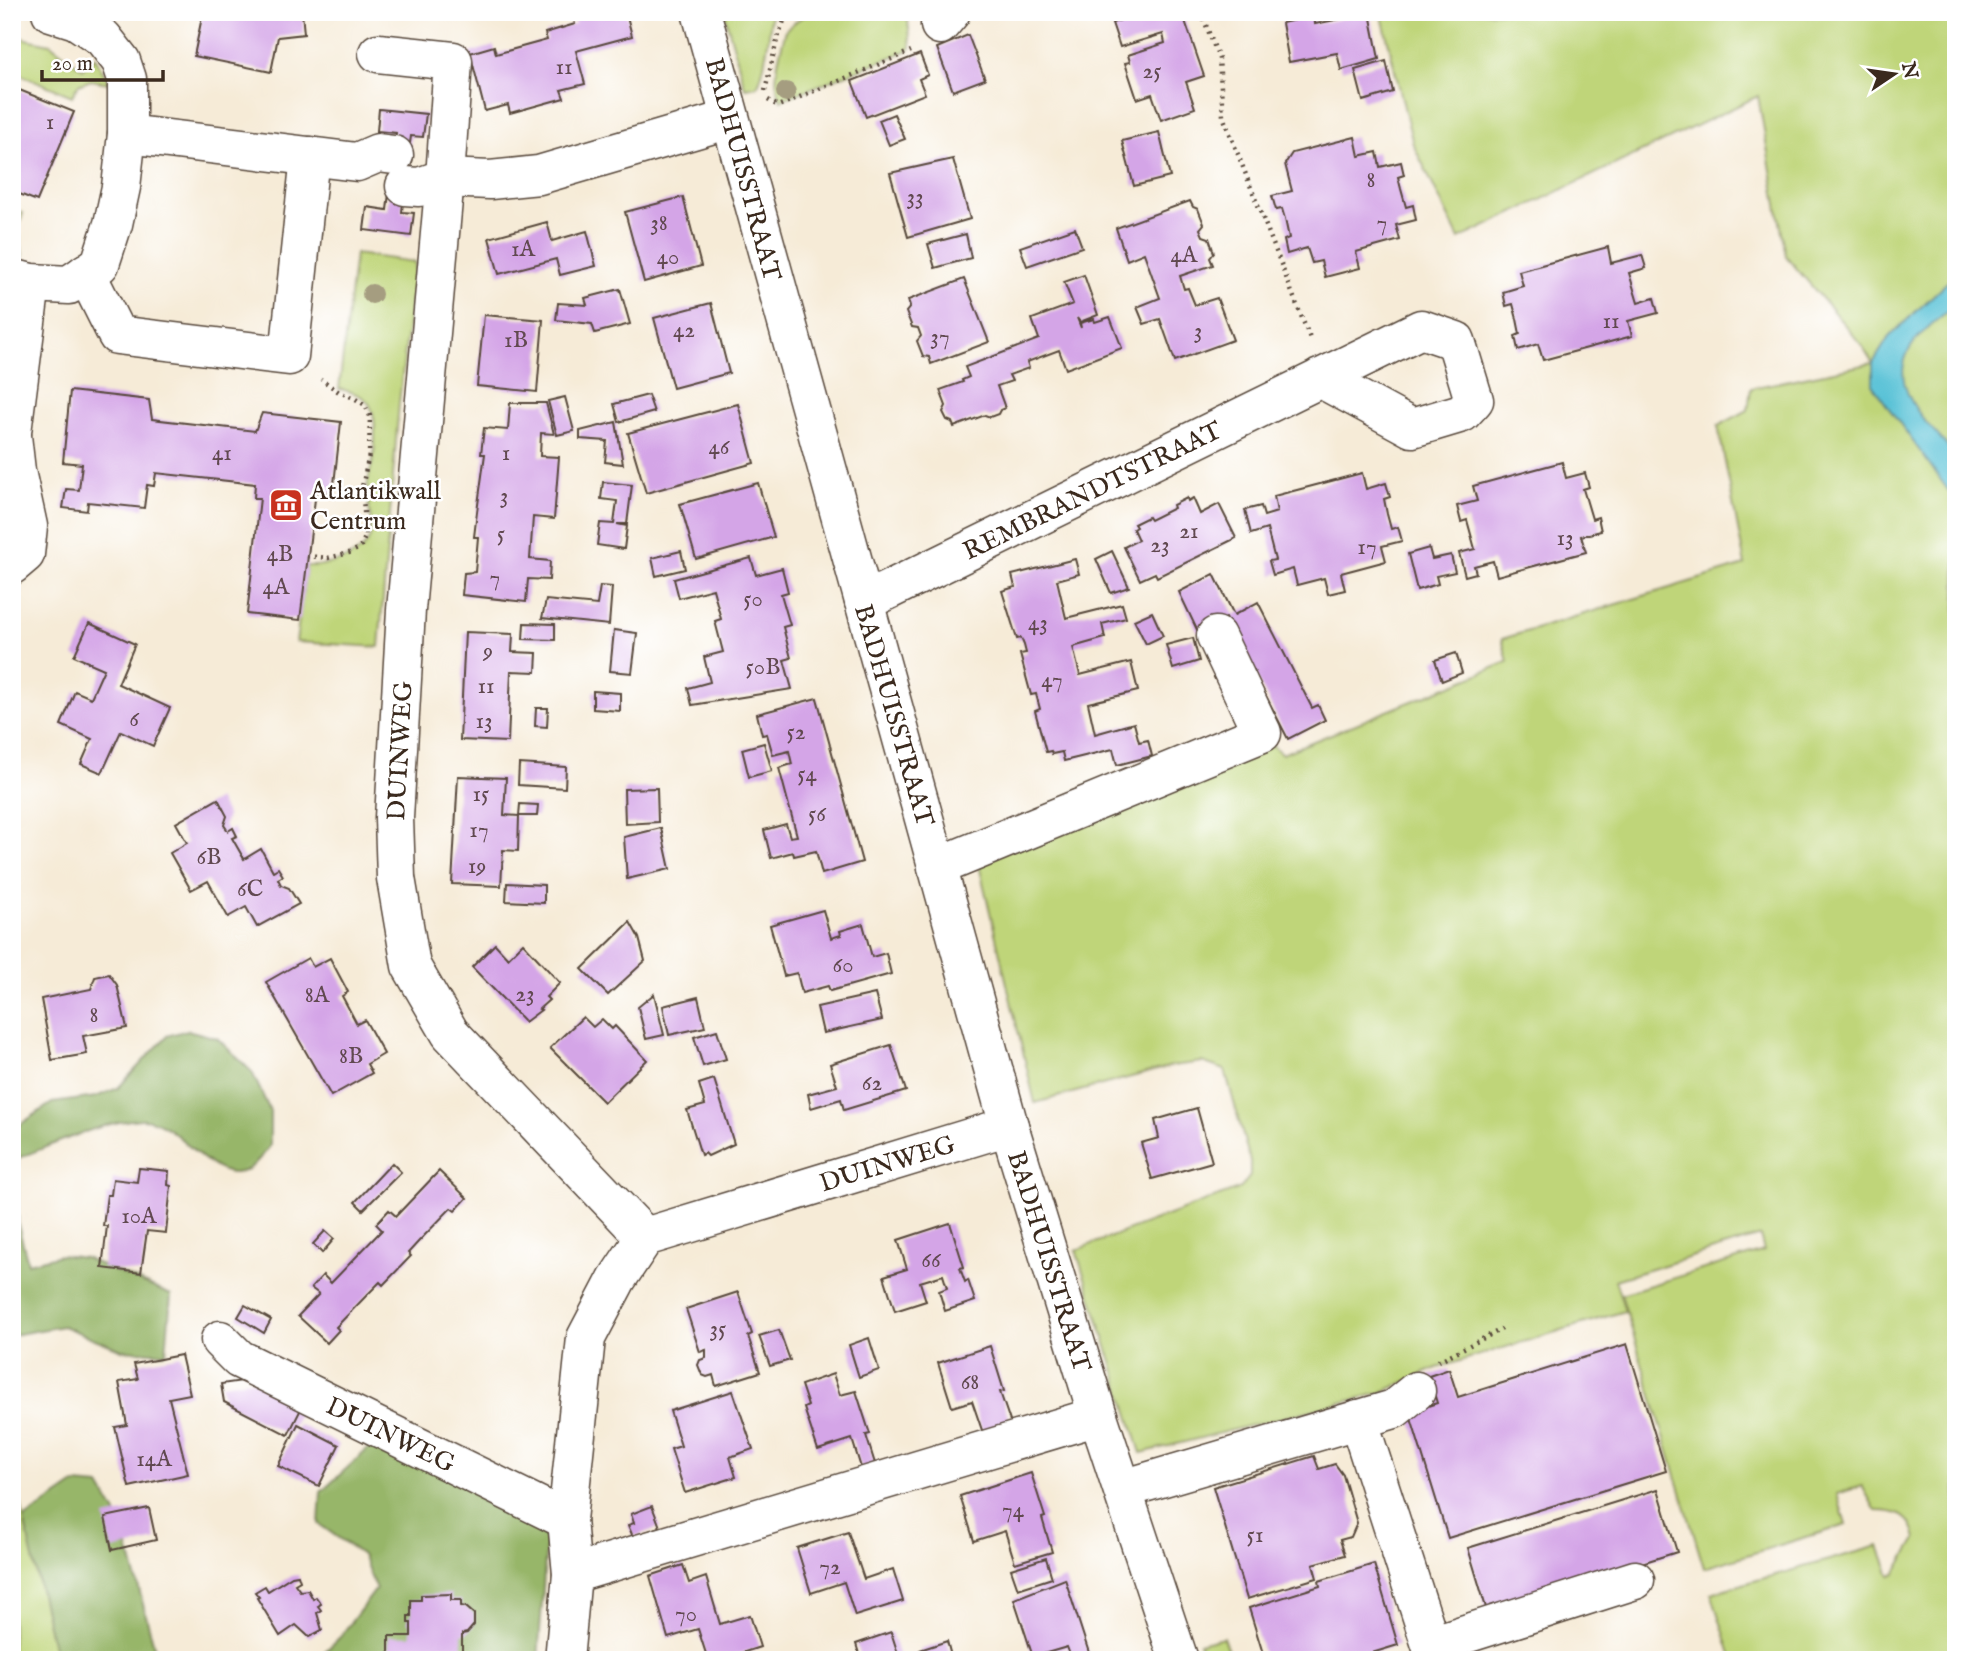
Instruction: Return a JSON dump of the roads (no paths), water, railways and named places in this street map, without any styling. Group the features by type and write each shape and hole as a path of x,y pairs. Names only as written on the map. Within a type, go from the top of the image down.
{"street":[{"path":"12,565 25,554 28,526 16,471 12,434 22,281 69,285 100,264 113,225 121,187 127,134 127,79 121,61 103,38 76,20 51,12"},
{"name":"BADHUISSTRAAT","path":"701,12 1009,1126 1098,1416 1179,1660"},
{"name":"DUINWEG","path":"378,53 453,61 445,178 405,610 394,818 396,878 411,966 450,1032 645,1237 1009,1126"},
{"path":"127,134 310,156 391,169 419,187 445,178 491,180 539,176 730,119"},
{"path":"86,273 117,335 289,356 310,156"},
{"name":"REMBRANDTSTRAAT","path":"864,603 1322,377"},
{"path":"937,867 1262,733 1216,636"},
{"path":"564,1660 572,1574 567,1520 586,1338 617,1279 645,1237"},
{"name":"DUINWEG","path":"220,1340 239,1359 567,1520"},
{"path":"1123,1489 1394,1409 1416,1391"},
{"path":"572,1574 1098,1416"},
{"path":"1358,1419 1424,1652 1635,1580"}],"water":[{"path":"1956,274 1956,305 1914,342 1903,369 1904,384 1911,401 1953,453 1957,472 1956,501 1873,386 1873,363 1889,337"}],"place":[{"name":"Atlantikwall Centrum","path":"286,505"}]}
